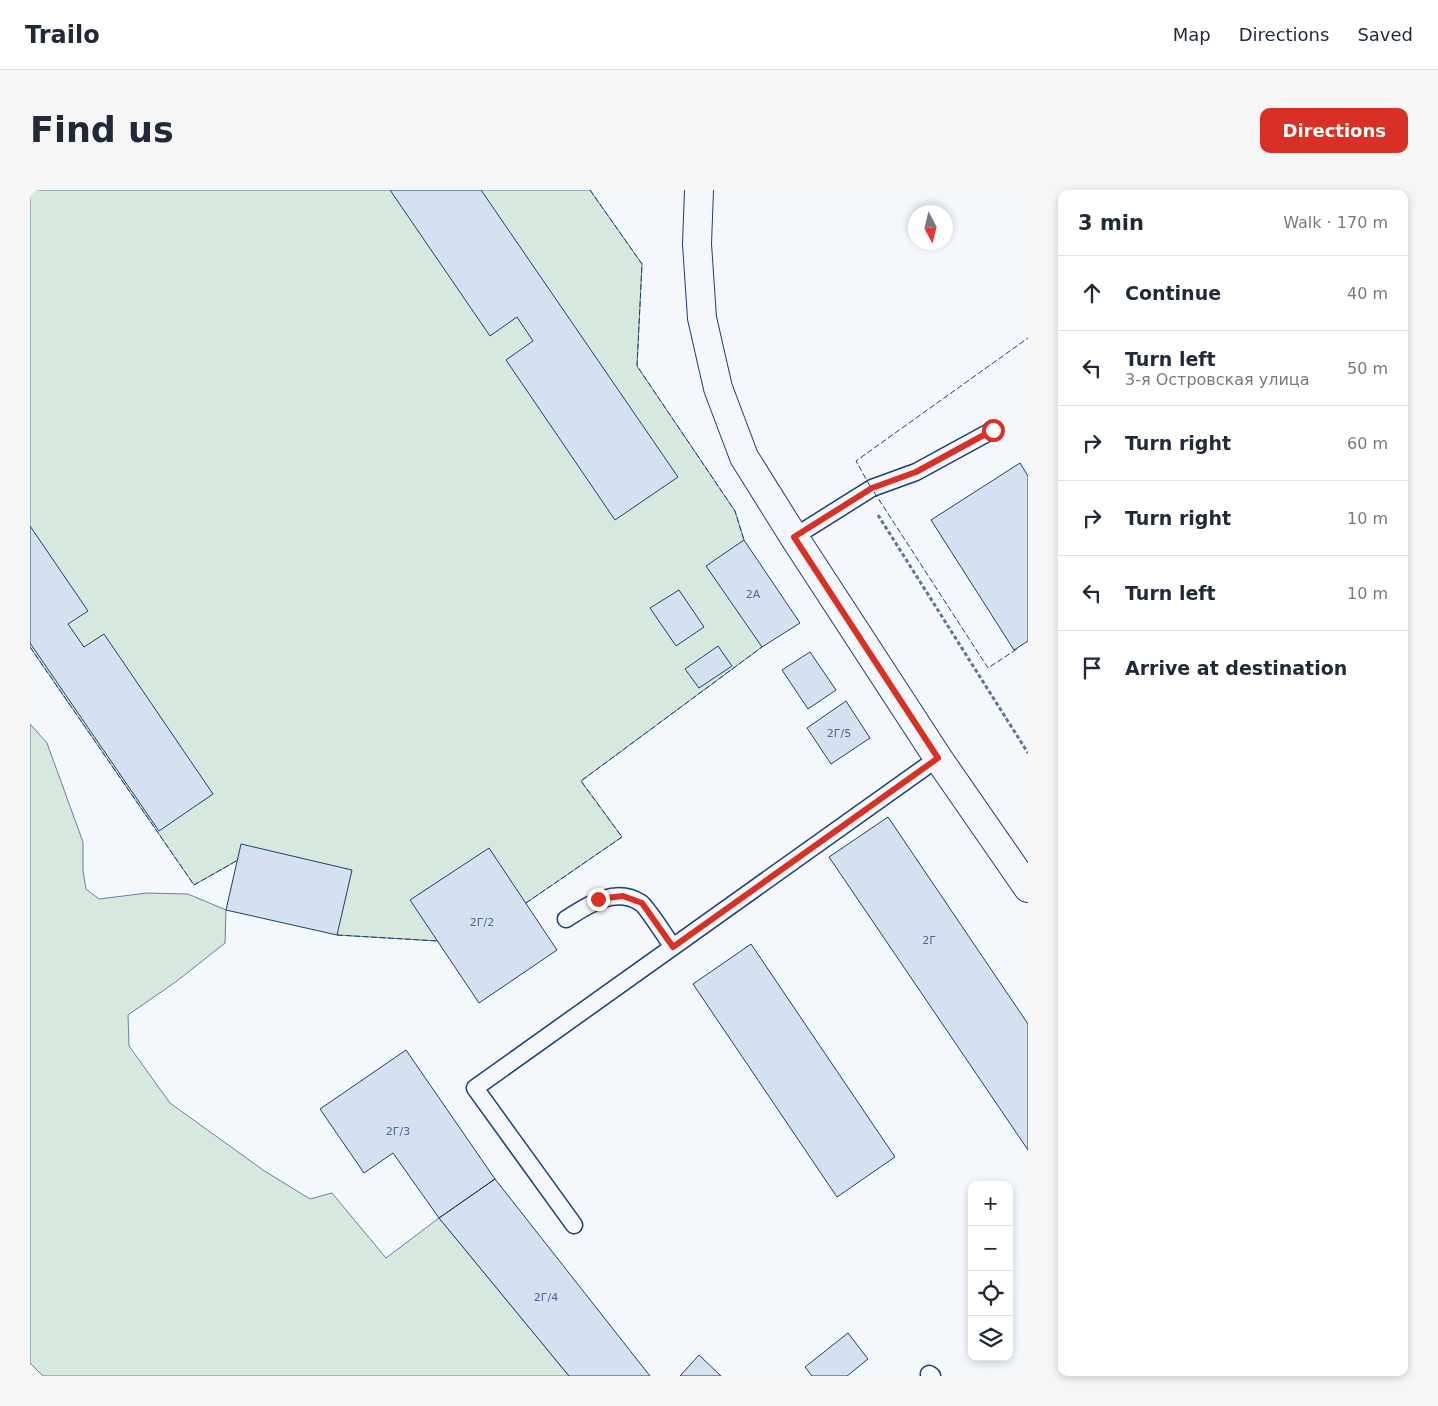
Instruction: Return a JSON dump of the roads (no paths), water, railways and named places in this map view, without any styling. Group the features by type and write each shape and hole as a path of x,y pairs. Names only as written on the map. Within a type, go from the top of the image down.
{"street":[{"path":"699,190 697,244 702,318 718,388 744,457 938,758 1028,888"}],"lane":[{"path":"794,537 872,488 916,472 993,430"},
{"path":"574,1225 475,1088 938,758"},
{"path":"566,919 598,899 623,896 642,903 673,947"}]}
